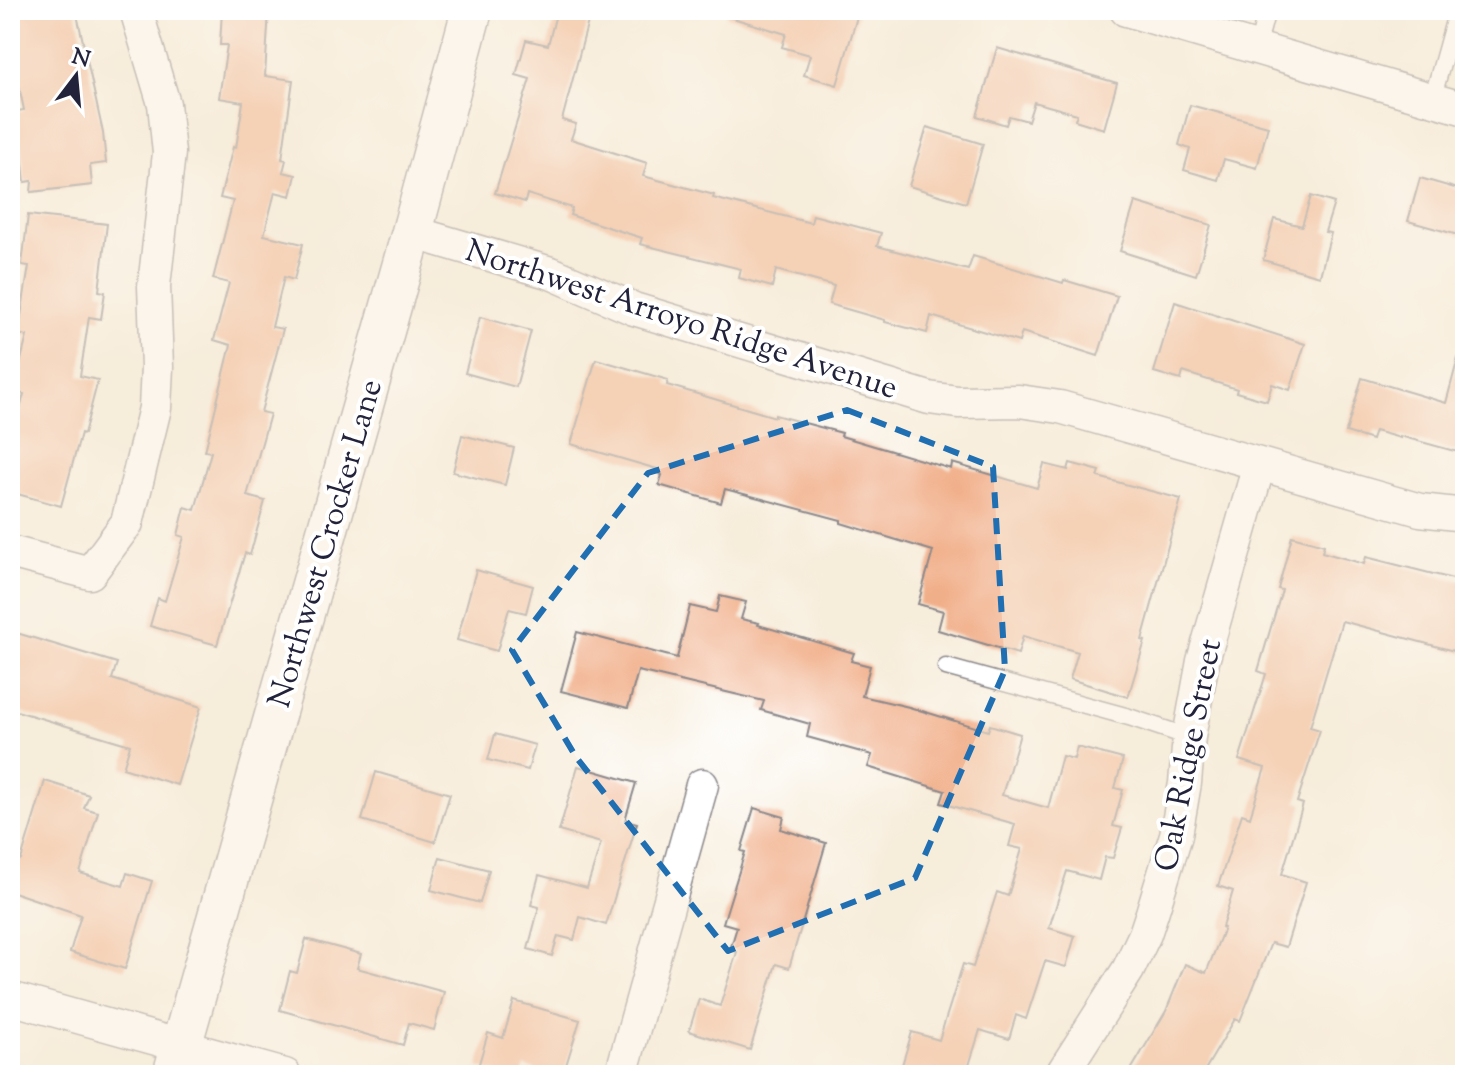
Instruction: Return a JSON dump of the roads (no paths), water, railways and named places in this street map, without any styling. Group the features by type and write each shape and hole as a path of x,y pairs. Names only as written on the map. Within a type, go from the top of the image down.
{"street":[{"path":"10,552 90,573 127,523 155,408 154,286 169,153 164,104 136,10"},
{"name":"Northwest Crocker Lane","path":"178,1060 472,10"},
{"path":"1126,10 1465,109"},
{"name":"Northwest Arroyo Ridge Avenue","path":"412,232 551,273 634,309 929,398 958,402 1019,401 1060,407 1420,510 1465,515"},
{"name":"Oak Ridge Street","path":"1061,1075 1128,970 1145,934 1176,835 1203,661 1259,465"},
{"path":"621,1075 702,785"},
{"path":"10,998 178,1060 285,1075"}],"lane":[{"path":"1257,48 1267,10"},
{"path":"1432,100 1457,10"},
{"path":"946,667 1129,717 1189,737"}]}
